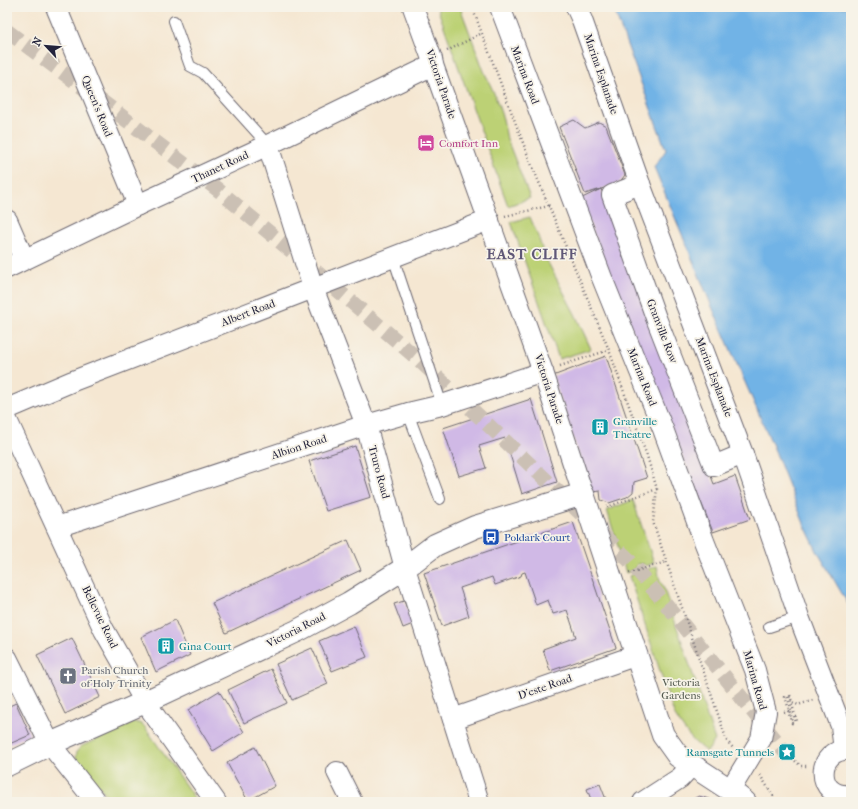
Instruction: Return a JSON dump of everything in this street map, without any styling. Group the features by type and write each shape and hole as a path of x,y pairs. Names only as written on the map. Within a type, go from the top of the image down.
{"main road":[{"name":"Victoria Road","path":"7,765 297,631 349,603 405,568 435,545 475,527 586,504"},
{"name":"Victoria Parade","path":"586,504 663,735 678,756 737,796"}],"street":[{"name":"Queen's Road","path":"56,7 138,205"},
{"name":"Victoria Parade","path":"414,7 543,372 586,504"},
{"name":"Marina Road","path":"500,7 602,278 663,429 704,541 755,670 766,712 761,739 747,763 737,796"},
{"name":"Marina Esplanade","path":"576,7 582,20 640,184 743,454 799,617 841,726 848,750 837,752 831,756 826,762 824,769"},
{"name":"Thanet Road","path":"16,263 138,205 268,146 433,62"},
{"name":"Truro Road","path":"268,146 313,288 366,425 405,568 479,802"},
{"name":"Granville Row","path":"640,184 612,195 656,318 714,466 743,454"},
{"path":"7,220 16,263"},
{"name":"Albert Road","path":"7,408 489,220"},
{"name":"Albion Road","path":"57,527 366,425 442,405 543,372"},
{"name":"Bellevue Road","path":"7,420 104,630 145,702 216,802"},
{"name":"D'este Road","path":"453,719 637,655"},
{"path":"7,658 50,744 96,802"},
{"path":"643,802 680,778 692,765"},
{"path":"824,769 823,777 831,790 845,796 851,795"},
{"path":"337,772 352,802"}],"lane":[{"path":"174,21 190,66 203,73 268,146"},
{"path":"393,257 442,405"},
{"path":"408,413 440,499"},
{"path":"769,626 799,617"}],"path":[{"path":"472,7 528,156 609,350 647,456 657,489 653,522 727,741 759,774 777,802"},
{"path":"433,62 482,33"},
{"path":"489,220 549,206"},
{"path":"543,372 609,350"},
{"path":"586,504 657,489"},
{"path":"611,578 667,562"},
{"path":"788,712 792,723 793,722 785,696 787,696 796,722 797,721 789,695 792,702"},
{"path":"786,753 801,766 824,769"}],"green space":[{"path":"437,7 460,7 484,71 494,93 503,119 507,139 530,198 508,206"},
{"path":"530,217 544,255 575,314 591,349 559,359 511,222"},
{"path":"633,500 654,563 646,566 644,564 637,564 634,570 626,573 607,510"},
{"name":"Victoria Gardens","path":"657,566 660,581 663,586 715,740 707,752 696,744 688,735 674,714 629,576 636,573 643,575 648,569"},
{"path":"135,722 142,724 145,727 197,802 112,802 76,758 77,751 82,746"}],"water":[{"path":"613,7 851,7 851,609 817,551 805,526 773,446 715,314 654,167 666,150"}],"building":[{"path":"574,120 585,128 599,122 606,126 625,175 619,183 585,194 559,127"},
{"path":"601,189 714,484 735,476 750,519 713,532 580,199"},
{"name":"Granville Theatre","path":"606,356 647,478 634,482 633,492 627,497 609,503 601,500 600,491 591,492 553,376"},
{"path":"531,399 557,482 522,494 505,438 479,446 486,468 459,476 443,428"},
{"path":"355,446 371,497 326,511 309,461"},
{"path":"573,522 616,648 550,671 543,649 576,637 567,610 553,614 548,600 536,605 525,572 522,573 521,576 495,585 492,577 460,588 469,616 442,626 424,573"},
{"path":"348,540 361,570 226,633 212,603"},
{"path":"404,601 413,624 403,628 394,604"},
{"name":"Gina Court","path":"175,620 190,655 156,672 141,637"},
{"path":"354,626 367,657 332,671 319,641"},
{"name":"Parish Church of Holy Trinity","path":"72,638 100,697 65,714 37,655"},
{"path":"312,648 328,684 292,700 276,664"},
{"path":"271,669 287,703 244,723 228,690"},
{"path":"219,691 244,732 213,751 188,710"},
{"path":"16,703 30,735 7,745 7,707"},
{"path":"255,747 275,786 248,801 227,763"},
{"path":"600,784 607,802 592,802 587,789"},
{"path":"699,796 712,800 713,802 687,802"}],"tunnel":[{"path":"7,31 217,189 418,359 628,559 786,753"}],"place":[{"name":"Comfort Inn","path":"426,143"},
{"name":"Granville Theatre","path":"600,427"},
{"name":"Poldark Court","path":"491,537"},
{"name":"Gina Court","path":"166,646"},
{"name":"Parish Church of Holy Trinity","path":"68,676"},
{"name":"Ramsgate Tunnels","path":"787,752"}],"district":[{"name":"EAST CLIFF","path":"532,254"}]}
